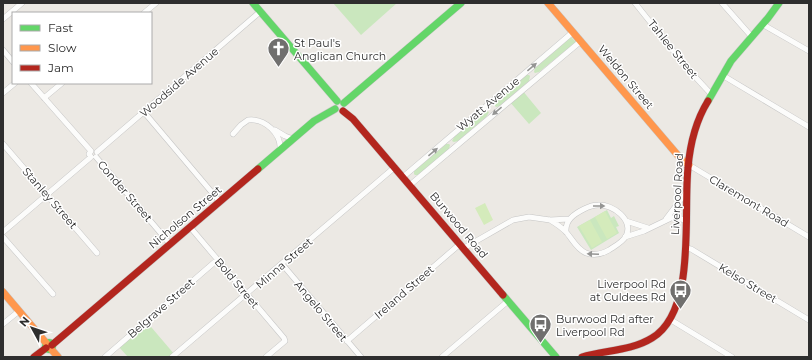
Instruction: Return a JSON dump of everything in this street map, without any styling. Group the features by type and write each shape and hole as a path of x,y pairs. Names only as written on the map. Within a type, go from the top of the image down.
{"main road":[{"path":"341,105 461,3"},
{"name":"Weldon Street","path":"548,3 681,159 689,164"},
{"name":"Liverpool Road","path":"582,357 637,345 661,332 671,320 679,300 686,248 686,193 693,137 697,121 731,61 779,3"},
{"name":"Burwood Road","path":"257,6 556,357"},
{"name":"Nicholson Street","path":"34,357 220,202 319,117 335,109 339,112 341,105"},
{"path":"3,292 58,357"},
{"name":"Liverpool Road","path":"601,357 613,351"}],"street":[{"path":"3,19 22,3"},
{"path":"145,12 156,3"},
{"name":"Tahlee Street","path":"635,3 682,62 711,94"},
{"path":"722,3 752,37"},
{"name":"Woodside Avenue","path":"3,232 144,112 257,6"},
{"path":"762,24 809,52"},
{"name":"Wyatt Avenue","path":"403,177 573,32"},
{"name":"Wyatt Avenue","path":"410,185 580,41"},
{"path":"3,50 12,61"},
{"path":"722,75 809,127"},
{"path":"3,93 13,84"},
{"name":"Conder Street","path":"32,84 91,151 94,150 94,156 170,244"},
{"path":"44,98 61,84"},
{"path":"144,112 220,202"},
{"path":"233,134 241,125 248,120 251,120 261,122 293,139"},
{"path":"272,129 278,136 280,150"},
{"name":"Stanley Street","path":"3,144 97,253"},
{"name":"Claremont Road","path":"689,164 809,237"},
{"name":"Minna Street","path":"172,357 395,167"},
{"path":"666,220 686,193"},
{"path":"597,204 613,209 622,215 626,221 628,230 625,237 618,244 600,254 590,254 579,248 566,232 550,220 569,219 584,209 597,204"},
{"name":"Ireland Street","path":"347,341 462,246 513,220 534,216 550,220"},
{"path":"625,237 676,217 686,221"},
{"path":"566,232 569,219"},
{"path":"626,221 648,228"},
{"name":"Bold Street","path":"190,227 284,338 285,341 269,356"},
{"path":"3,236 53,294"},
{"name":"Kelso Street","path":"686,248 691,249 809,320"},
{"name":"Belgrave Street","path":"105,357 217,260"},
{"name":"Angelo Street","path":"282,264 361,357"},
{"path":"443,357 508,301"},
{"path":"3,324 19,311"},
{"path":"671,320 732,357"}],"green space":[{"path":"333,3 397,3 361,35"},
{"path":"571,37 576,42 539,72 534,72 535,68"},
{"path":"526,75 530,76 529,81 500,106 496,107 494,105 496,101"},
{"path":"522,90 541,113 529,124 509,101"},
{"path":"483,112 489,112 487,116 458,141 452,141 454,137"},
{"path":"446,144 450,145 449,149 418,175 414,174 414,171"},
{"path":"485,203 493,220 484,225 475,208"},
{"path":"607,210 611,218 614,216 619,226 616,227 619,233 591,250 577,227"},
{"path":"605,211 617,233 607,239 595,217"},
{"path":"590,220 602,242 592,248 579,226"},
{"path":"146,321 175,355 172,357 128,357 118,346"}],"traffic: fast":[{"path":"253,3 337,101"},
{"path":"344,103 461,3"},
{"path":"708,101 731,61 779,3"},
{"path":"258,169 314,121 335,109"},
{"path":"503,295 556,357"},
{"path":"49,343 52,346 49,349 46,346 49,343"}],"traffic: slow":[{"path":"548,3 681,159 689,165"},
{"path":"3,292 47,344"},
{"path":"51,349 58,357"}],"traffic: jam":[{"path":"582,357 627,348 652,338 666,325 676,306 682,284 685,260 687,187 690,150 696,125 708,101"},
{"path":"343,111 353,119 503,295"},
{"path":"52,345 258,169"},
{"path":"34,357 46,348"}],"place":[{"name":"St Paul's Anglican Church","path":"279,68"},
{"name":"Liverpool Rd at Culdees Rd","path":"681,310"},
{"name":"Burwood Rd after Liverpool Rd","path":"540,344"}]}
